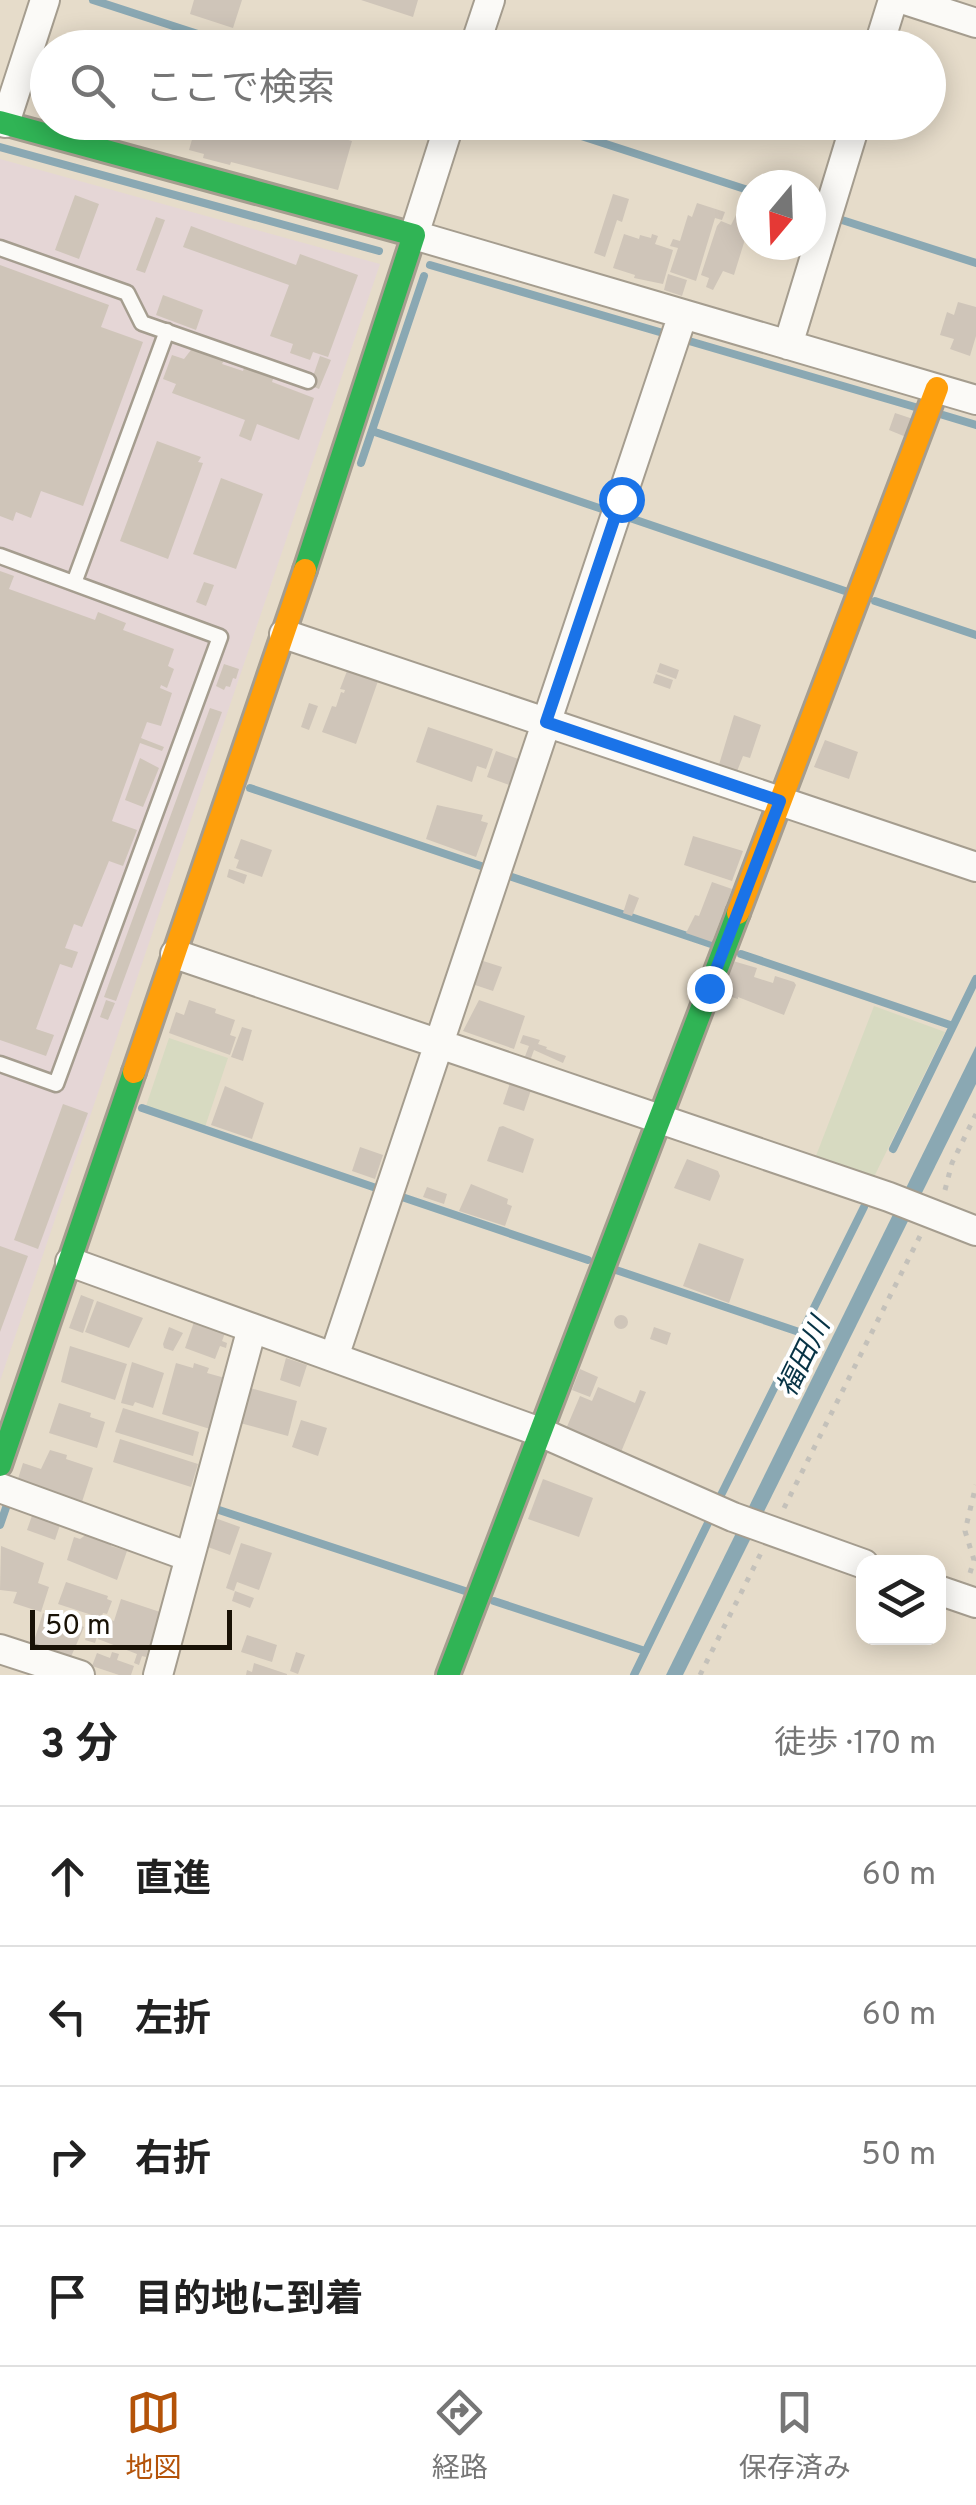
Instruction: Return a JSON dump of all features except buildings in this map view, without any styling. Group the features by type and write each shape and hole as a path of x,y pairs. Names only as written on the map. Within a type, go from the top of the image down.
{"street":[{"path":"34,30 45,0"},
{"path":"480,30 490,0"},
{"path":"883,30 892,0"},
{"path":"905,0 976,22"},
{"path":"30,43 2,122 30,130"},
{"path":"68,140 414,235 976,400"},
{"path":"0,1465 284,634 444,140"},
{"path":"788,345 851,140"},
{"path":"334,1357 683,314"},
{"path":"448,1675 937,388"},
{"path":"284,634 976,866"},
{"path":"174,954 888,1197 976,1231"},
{"path":"70,1262 540,1432 733,1518 856,1561"},
{"path":"158,1675 252,1328"},
{"path":"0,1488 190,1557"},
{"path":"0,1649 80,1675"}],"lane":[{"path":"0,248 127,293 142,323 308,381"},
{"path":"74,582 167,332"},
{"path":"0,556 220,637 56,1084 0,1064"}],"path":[{"path":"700,1675 931,1215 976,1114"},
{"path":"958,1596 974,1560 964,1532 976,1484"}],"shaded area":[{"path":"0,159 380,264 0,1381"}],"green space":[{"path":"874,1006 945,1032 872,1181 814,1161"},
{"path":"169,1038 228,1058 205,1127 146,1106"}],"water":[{"path":"976,1046 976,1084 683,1675 666,1675"}],"waterway":[{"path":"93,0 186,30"},
{"path":"594,140 736,186"},
{"path":"0,147 379,251"},
{"path":"842,220 976,263"},
{"path":"430,265 663,333"},
{"path":"361,463 424,276"},
{"path":"689,341 915,407"},
{"path":"943,415 976,425"},
{"path":"372,431 605,510"},
{"path":"627,517 845,591"},
{"path":"875,601 976,635"},
{"path":"250,788 484,867"},
{"path":"512,877 711,944"},
{"path":"741,954 953,1026"},
{"path":"893,1149 976,979"},
{"path":"142,1108 379,1189"},
{"path":"402,1197 588,1260"},
{"name":"福田川","path":"721,1495 864,1207"},
{"name":"福田川","path":"616,1270 802,1333"},
{"path":"0,1525 10,1496"},
{"path":"219,1510 465,1591"},
{"path":"634,1675 708,1523"},
{"path":"494,1601 645,1651"}],"traffic: fast":[{"path":"0,122 30,130"},
{"path":"66,140 414,235 305,570"},
{"path":"448,1675 738,913"},
{"path":"0,1465 134,1072"}],"traffic: slow":[{"path":"738,913 937,388"},
{"path":"134,1072 305,570"}],"route":[{"path":"621,499 546,722 780,801 709,988"}]}
